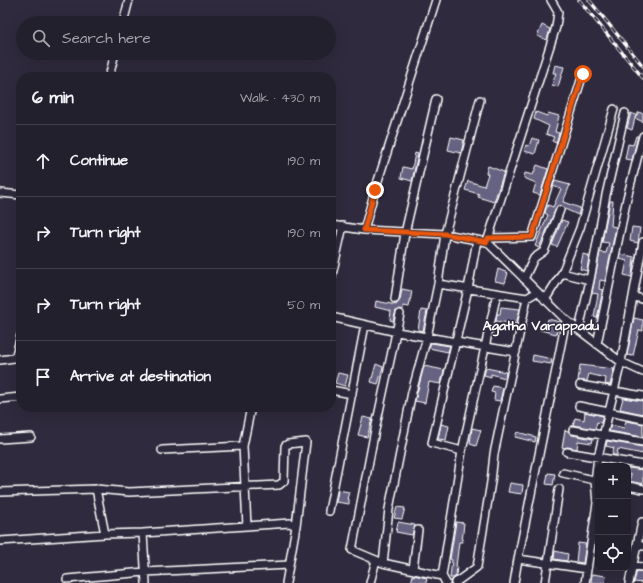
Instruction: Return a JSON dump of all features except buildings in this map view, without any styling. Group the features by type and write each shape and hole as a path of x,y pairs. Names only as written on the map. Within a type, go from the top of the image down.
{"street":[{"path":"125,16 129,0"},
{"path":"364,230 375,190 436,0"},
{"path":"487,240 556,27 558,12 551,0"},
{"path":"110,72 113,60"},
{"path":"336,225 364,230 445,234 477,240 532,237 583,74"},
{"path":"395,299 404,233 436,99"},
{"path":"370,583 380,562 396,470 412,392 427,337 438,284 445,234 480,100"},
{"path":"545,300 562,273 580,228 614,109"},
{"path":"579,330 606,195 625,113"},
{"path":"598,344 627,198 643,136"},
{"path":"0,193 16,195"},
{"path":"524,279 534,258 544,251 560,210"},
{"path":"336,258 343,226"},
{"path":"462,451 432,443 468,289 477,240"},
{"path":"487,240 566,320 621,362 643,372"},
{"path":"598,463 603,434 621,362 643,242"},
{"path":"562,273 590,280"},
{"path":"438,284 527,298 537,292"},
{"path":"446,583 442,576 462,451 497,294"},
{"path":"634,297 643,299"},
{"path":"455,583 478,567 494,454 527,298"},
{"path":"400,314 374,435 352,550 380,562 442,576"},
{"path":"336,318 397,332 516,352"},
{"path":"514,583 566,320"},
{"path":"329,511 365,325"},
{"path":"0,360 14,358 16,355"},
{"path":"580,385 643,396"},
{"path":"336,391 352,394"},
{"path":"0,399 16,397"},
{"path":"579,406 643,419"},
{"path":"247,526 243,446 250,412"},
{"path":"573,430 643,442"},
{"path":"0,439 31,437"},
{"path":"0,492 96,489 129,492 279,484 284,481 285,446 288,444 306,442 296,526 286,583"},
{"path":"162,450 243,446"},
{"path":"567,452 643,465"},
{"path":"563,473 595,481"},
{"path":"631,487 643,489"},
{"path":"96,489 105,534"},
{"path":"545,583 559,489"},
{"path":"585,583 597,499"},
{"path":"629,583 640,546 643,522"},
{"path":"0,541 290,523 296,526"},
{"path":"413,569 418,530"},
{"path":"142,533 146,583"},
{"path":"518,559 587,569"},
{"path":"67,579 145,572 289,565"},
{"path":"633,566 643,567"}],"railway":[{"path":"579,0 643,78"},
{"path":"589,0 643,66"}],"district":[{"name":"Agatha Varappadu","path":"541,325"}],"route":[{"path":"375,190 364,230 445,234 487,242 488,238 532,237 583,74"}]}
